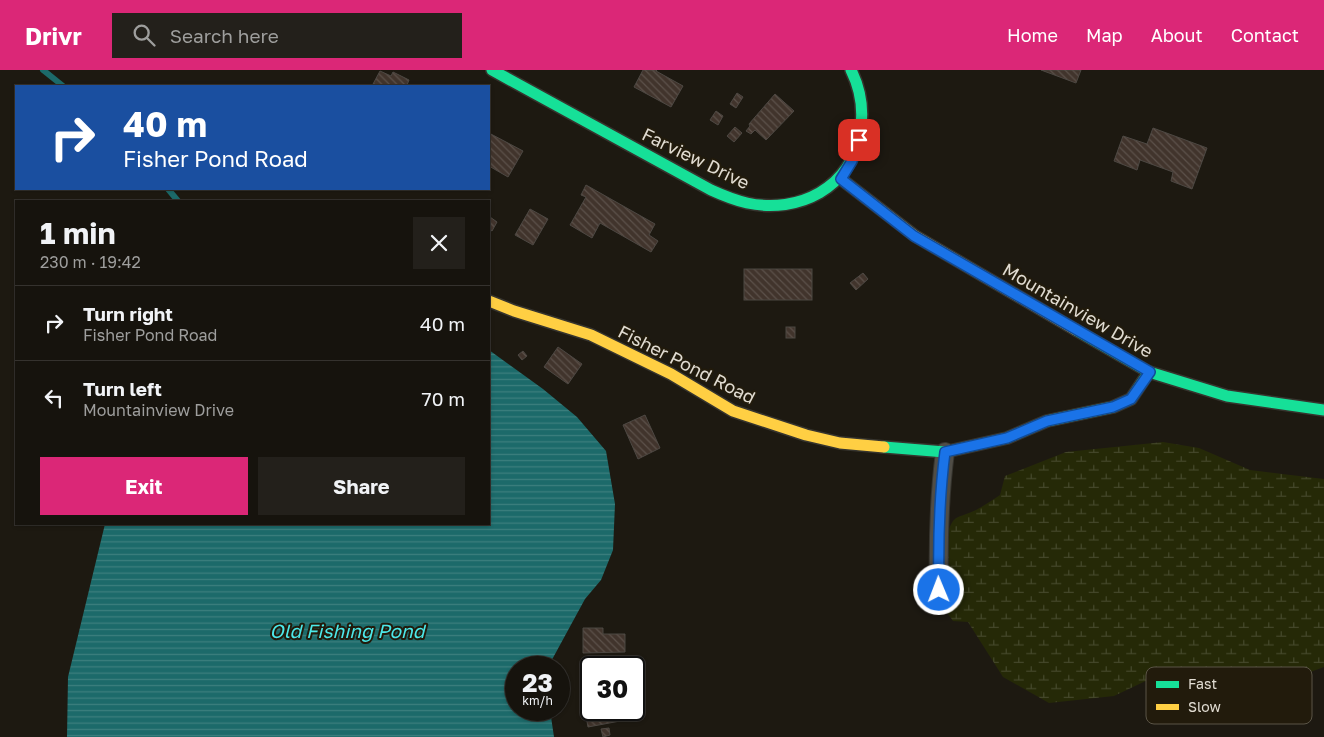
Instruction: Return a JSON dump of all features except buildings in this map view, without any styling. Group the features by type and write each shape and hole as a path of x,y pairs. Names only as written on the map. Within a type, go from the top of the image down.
{"street":[{"name":"Farview Drive","path":"492,70 689,178 734,199 764,205 783,205 802,201 822,192 841,179 852,161 859,140 862,115 861,94 851,70"},
{"name":"Mountainview Drive","path":"841,179 914,236 1150,372 1227,396 1324,410"},
{"name":"Fisher Pond Road","path":"490,301 514,311 591,335 670,374 733,412 806,435 840,442 945,452 1007,438 1047,421 1113,407 1131,399 1150,372"},
{"path":"939,590 938,541 941,480 945,452"}],"green space":[{"path":"1163,442 1199,448 1250,470 1324,479 1324,667 1312,671 1312,667 1146,667 1146,681 1114,696 1049,703 1003,677 968,622 953,621 948,614 942,580 946,539 953,521 980,508 1000,495 1005,476 1066,452"}],"water":[{"name":"Old Fishing Pond","path":"490,351 543,389 577,417 606,451 615,504 613,550 601,580 585,599 554,656 505,656 505,721 552,721 554,737 67,737 68,677 105,525 490,525"}],"waterway":[{"path":"43,70 62,85"},
{"path":"169,190 177,200"}],"traffic: fast":[{"path":"492,70 711,190 742,202 766,205 785,204 803,200 820,193 846,169 855,152 862,117 861,101 851,70"},
{"path":"1076,330 1149,372 1227,396 1324,410"},
{"path":"884,447 945,452 1007,438 1047,421 1113,407 1131,399 1149,372"}],"traffic: slow":[{"path":"841,179 915,236 1076,330"},
{"path":"490,301 514,311 591,335 671,374 733,411 806,435 840,443 884,447"}],"route":[{"path":"859,140 852,161 841,179 914,236 1150,372 1131,399 1113,407 1047,421 1007,438 945,452 941,480 938,541 939,590"}]}
